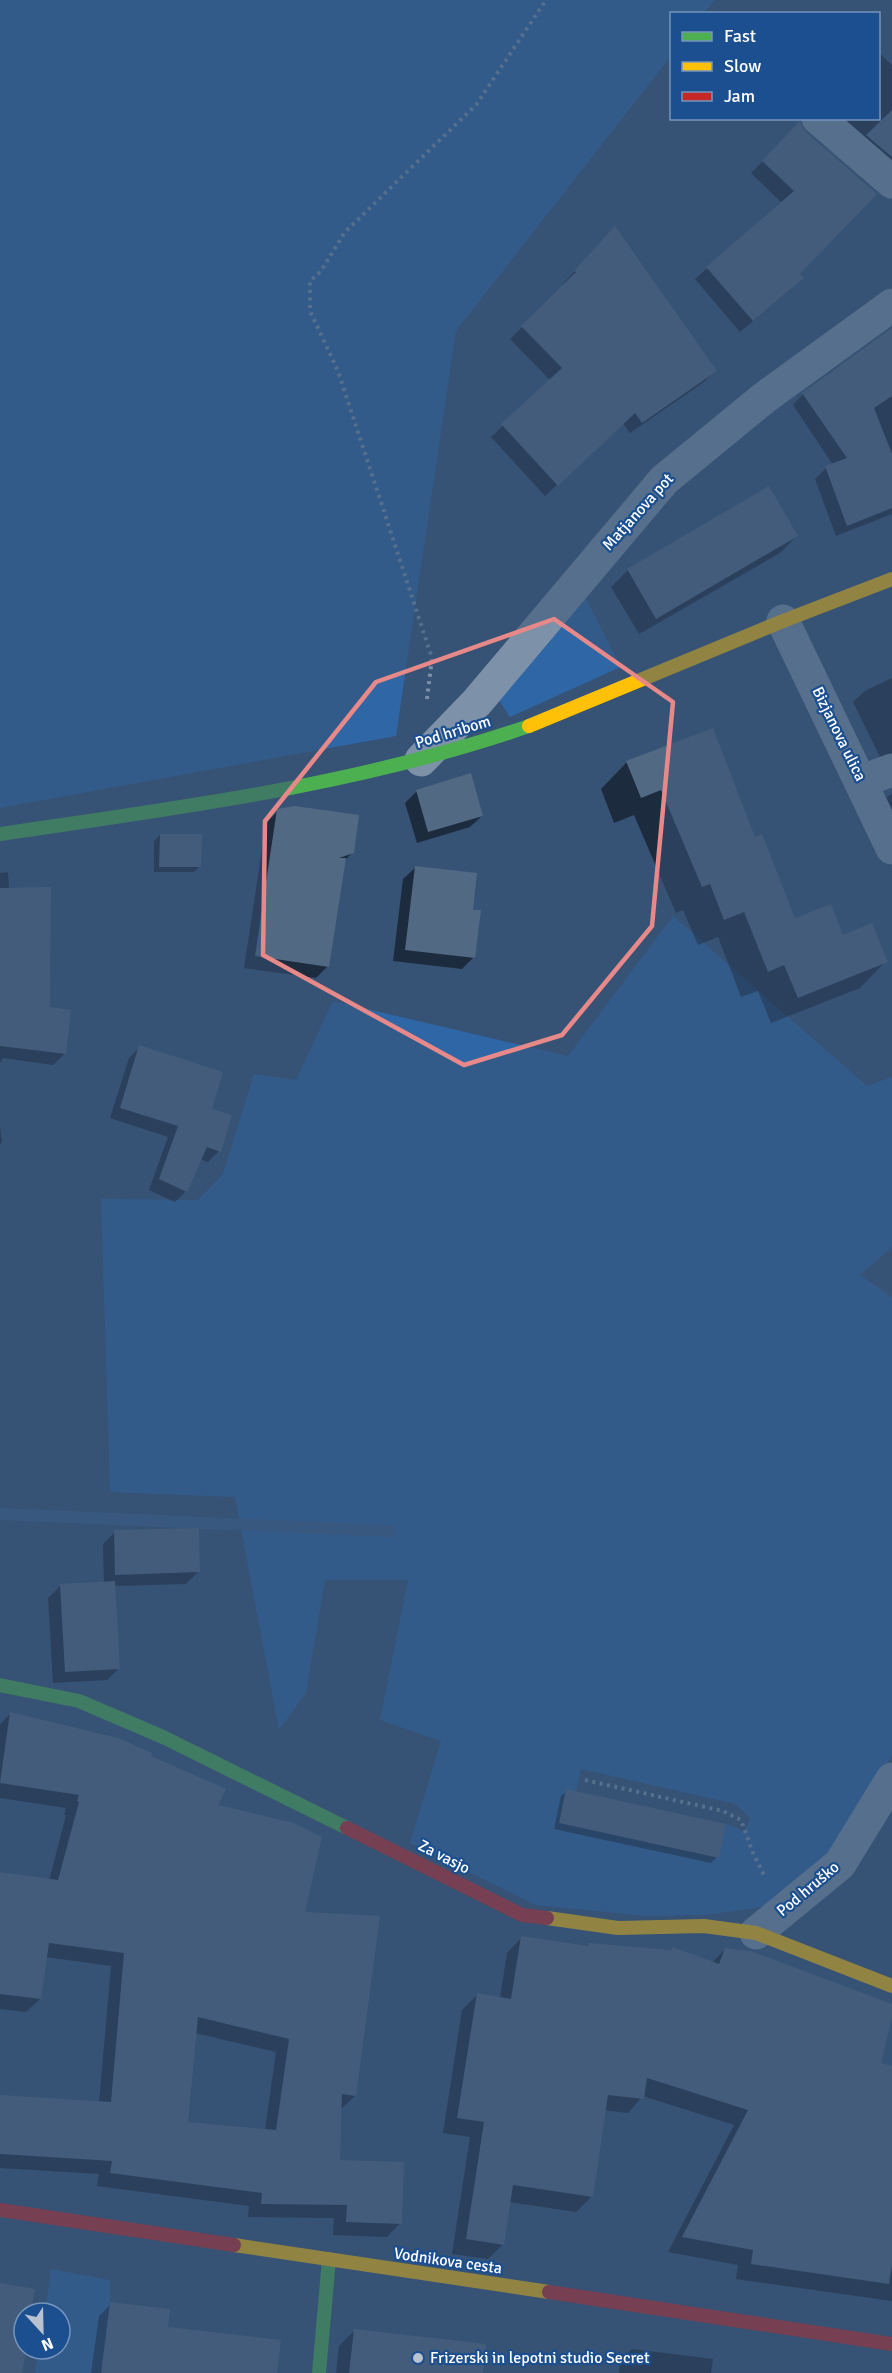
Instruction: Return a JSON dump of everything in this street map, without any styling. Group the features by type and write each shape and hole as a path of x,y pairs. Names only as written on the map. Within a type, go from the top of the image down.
{"street":[{"path":"820,120 892,182"},
{"name":"Matjanova pot","path":"421,760 477,702 664,480 764,398 892,304"},
{"name":"Pod hribom","path":"0,834 171,809 317,783 421,760 542,721 783,621 892,579"},
{"name":"Bizjanova ulica","path":"783,621 892,848"},
{"path":"862,782 892,770"},
{"name":"Za vasjo","path":"0,1685 79,1701 162,1737 522,1915 618,1928 704,1926 756,1933 892,1986"},
{"name":"Pod hruško","path":"756,1933 781,1910 840,1864 892,1779"},
{"name":"Vodnikova cesta","path":"0,2210 892,2344"},
{"path":"319,2373 329,2259"}],"path":[{"path":"427,703 432,658 338,371 310,311 310,281 321,272 345,232 476,105 546,0"},
{"path":"585,1780 723,1811 741,1820 753,1853 781,1910"}],"highlighted area":[{"path":"554,619 673,702 652,926 562,1035 464,1065 263,955 265,821 376,682"}],"shaded area":[{"path":"0,0 715,0 705,12 670,12 670,57 456,331 396,736 0,808"},
{"path":"585,597 621,667 510,717 498,699"},
{"path":"673,916 867,1086 892,1077 892,1247 860,1275 892,1297 892,1755 838,1848 768,1905 751,1909 704,1915 646,1916 536,1905 410,1843 441,1741 380,1720 408,1580 325,1580 306,1693 279,1730 235,1497 110,1492 101,1199 198,1200 223,1174 254,1074 296,1080 333,1001 568,1056","holes":["581,1769 736,1804 750,1818 744,1831 726,1824 718,1857 559,1823 566,1790 576,1791"]},
{"path":"51,2269 110,2280 110,2302 101,2373 35,2373 37,2361 72,2361 72,2301 47,2301"}],"building":[{"path":"892,110 892,157 866,135"},
{"path":"800,121 806,132 877,194 800,274 804,278 753,321 706,267 794,191 762,161"},
{"path":"615,226 717,371 642,423 635,413 558,486 501,424 562,368 521,326 576,272 574,271"},
{"path":"892,328 892,396 874,408 892,454 892,508 847,526 825,466 847,458 802,393"},
{"path":"769,486 798,536 656,619 627,569"},
{"path":"713,728 755,837 762,834 795,918 831,904 843,935 872,923 888,962 798,998 784,965 768,972 744,912 724,920 710,884 702,887 661,790 641,798 626,761"},
{"path":"471,773 483,816 428,832 416,790"},
{"path":"295,806 359,815 354,853 339,858 346,858 329,967 255,956 277,809"},
{"path":"160,834 202,834 201,867 159,867"},
{"path":"415,866 477,873 473,910 481,910 475,958 405,950"},
{"path":"51,887 50,1007 71,1010 66,1054 0,1046 0,888"},
{"path":"139,1045 223,1072 212,1109 232,1115 221,1152 207,1147 187,1192 159,1179 178,1126 120,1108"},
{"path":"199,1528 200,1572 115,1575 114,1530"},
{"path":"115,1581 120,1669 65,1672 60,1584"},
{"path":"10,1712 118,1738 152,1753 151,1756 226,1789 218,1805 294,1823 322,1837 305,1912 380,1916 356,2096 342,2094 340,2160 404,2162 402,2224 346,2222 347,2205 261,2204 262,2193 110,2173 112,2161 0,2154 0,2095 111,2102 124,1953 49,1943 41,1999 0,1994 0,1872 58,1880 79,1795 0,1783","holes":["198,2017 289,2039 276,2130 188,2122"]},
{"path":"566,1789 726,1824 719,1858 559,1823"},
{"path":"521,1936 588,1946 588,1943 671,1950 672,1947 719,1964 725,1948 751,1951 892,2004 892,2017 881,2063 892,2066 892,2264 889,2284 751,2264 753,2250 682,2237 748,2110 647,2078 644,2099 608,2095 593,2197 513,2185 504,2245 466,2239 484,2122 457,2118 477,1993 511,1999"},
{"path":"0,2283 35,2289 33,2301 12,2301 12,2361 24,2361 22,2373 0,2373"},
{"path":"110,2302 170,2309 168,2327 281,2340 277,2373 101,2373"},
{"name":"Frizerski in lepotni studio Secret","path":"354,2329 486,2344 483,2373 349,2373"}],"waterway":[{"path":"0,1514 390,1531"}],"traffic: fast":[{"path":"0,834 201,804 334,779 465,747 529,726"},
{"path":"0,1685 79,1701 163,1737 347,1828"},
{"path":"319,2373 329,2259"}],"traffic: slow":[{"path":"529,726 783,621 892,579"},
{"path":"547,1918 618,1928 704,1926 756,1933 892,1986"},
{"path":"234,2245 549,2292"}],"traffic: jam":[{"path":"347,1828 522,1915 547,1918"},
{"path":"0,2210 234,2245"},
{"path":"549,2292 892,2344"}],"place":[{"name":"Frizerski in lepotni studio Secret","path":"418,2358"}]}
